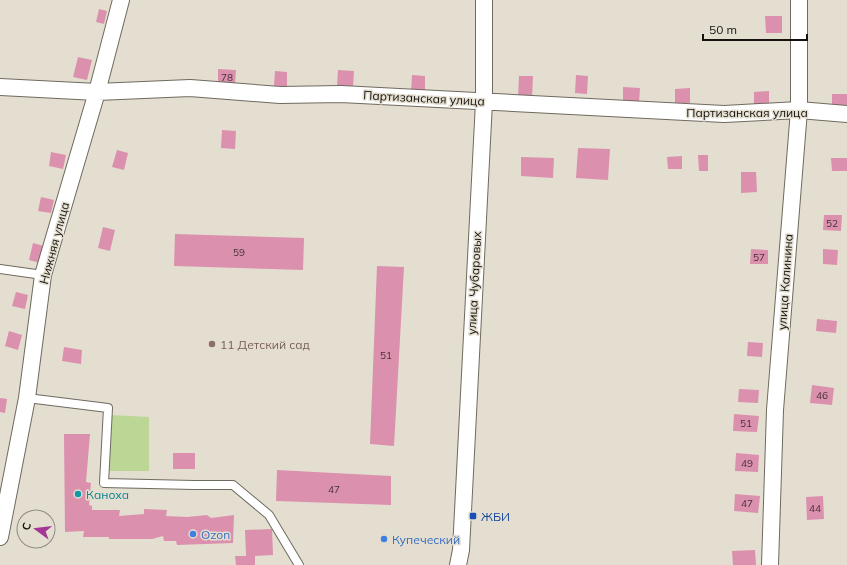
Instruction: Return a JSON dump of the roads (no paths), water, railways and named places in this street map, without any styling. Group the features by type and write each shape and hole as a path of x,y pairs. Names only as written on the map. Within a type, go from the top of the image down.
{"street":[{"name":"Нижняя улица","path":"0,537 27,398 43,274 121,0"},
{"name":"улица Чубаровых","path":"458,565 461,550 484,102 484,0"},
{"name":"улица Калинина","path":"770,565 775,410 799,110 799,0"},
{"name":"Партизанская улица","path":"0,87 96,92 190,88 280,95 341,94 724,114 799,110 847,114"}],"lane":[{"path":"0,270 43,274"},
{"path":"27,398 108,408 104,483 194,486 233,485 269,515 299,565"}],"place":[{"name":"11 Детский сад","path":"212,344"},
{"name":"Каноха","path":"78,494"},
{"name":"ЖБИ","path":"473,516"},
{"name":"Ozon","path":"193,534"},
{"name":"Купеческий","path":"384,539"}]}
